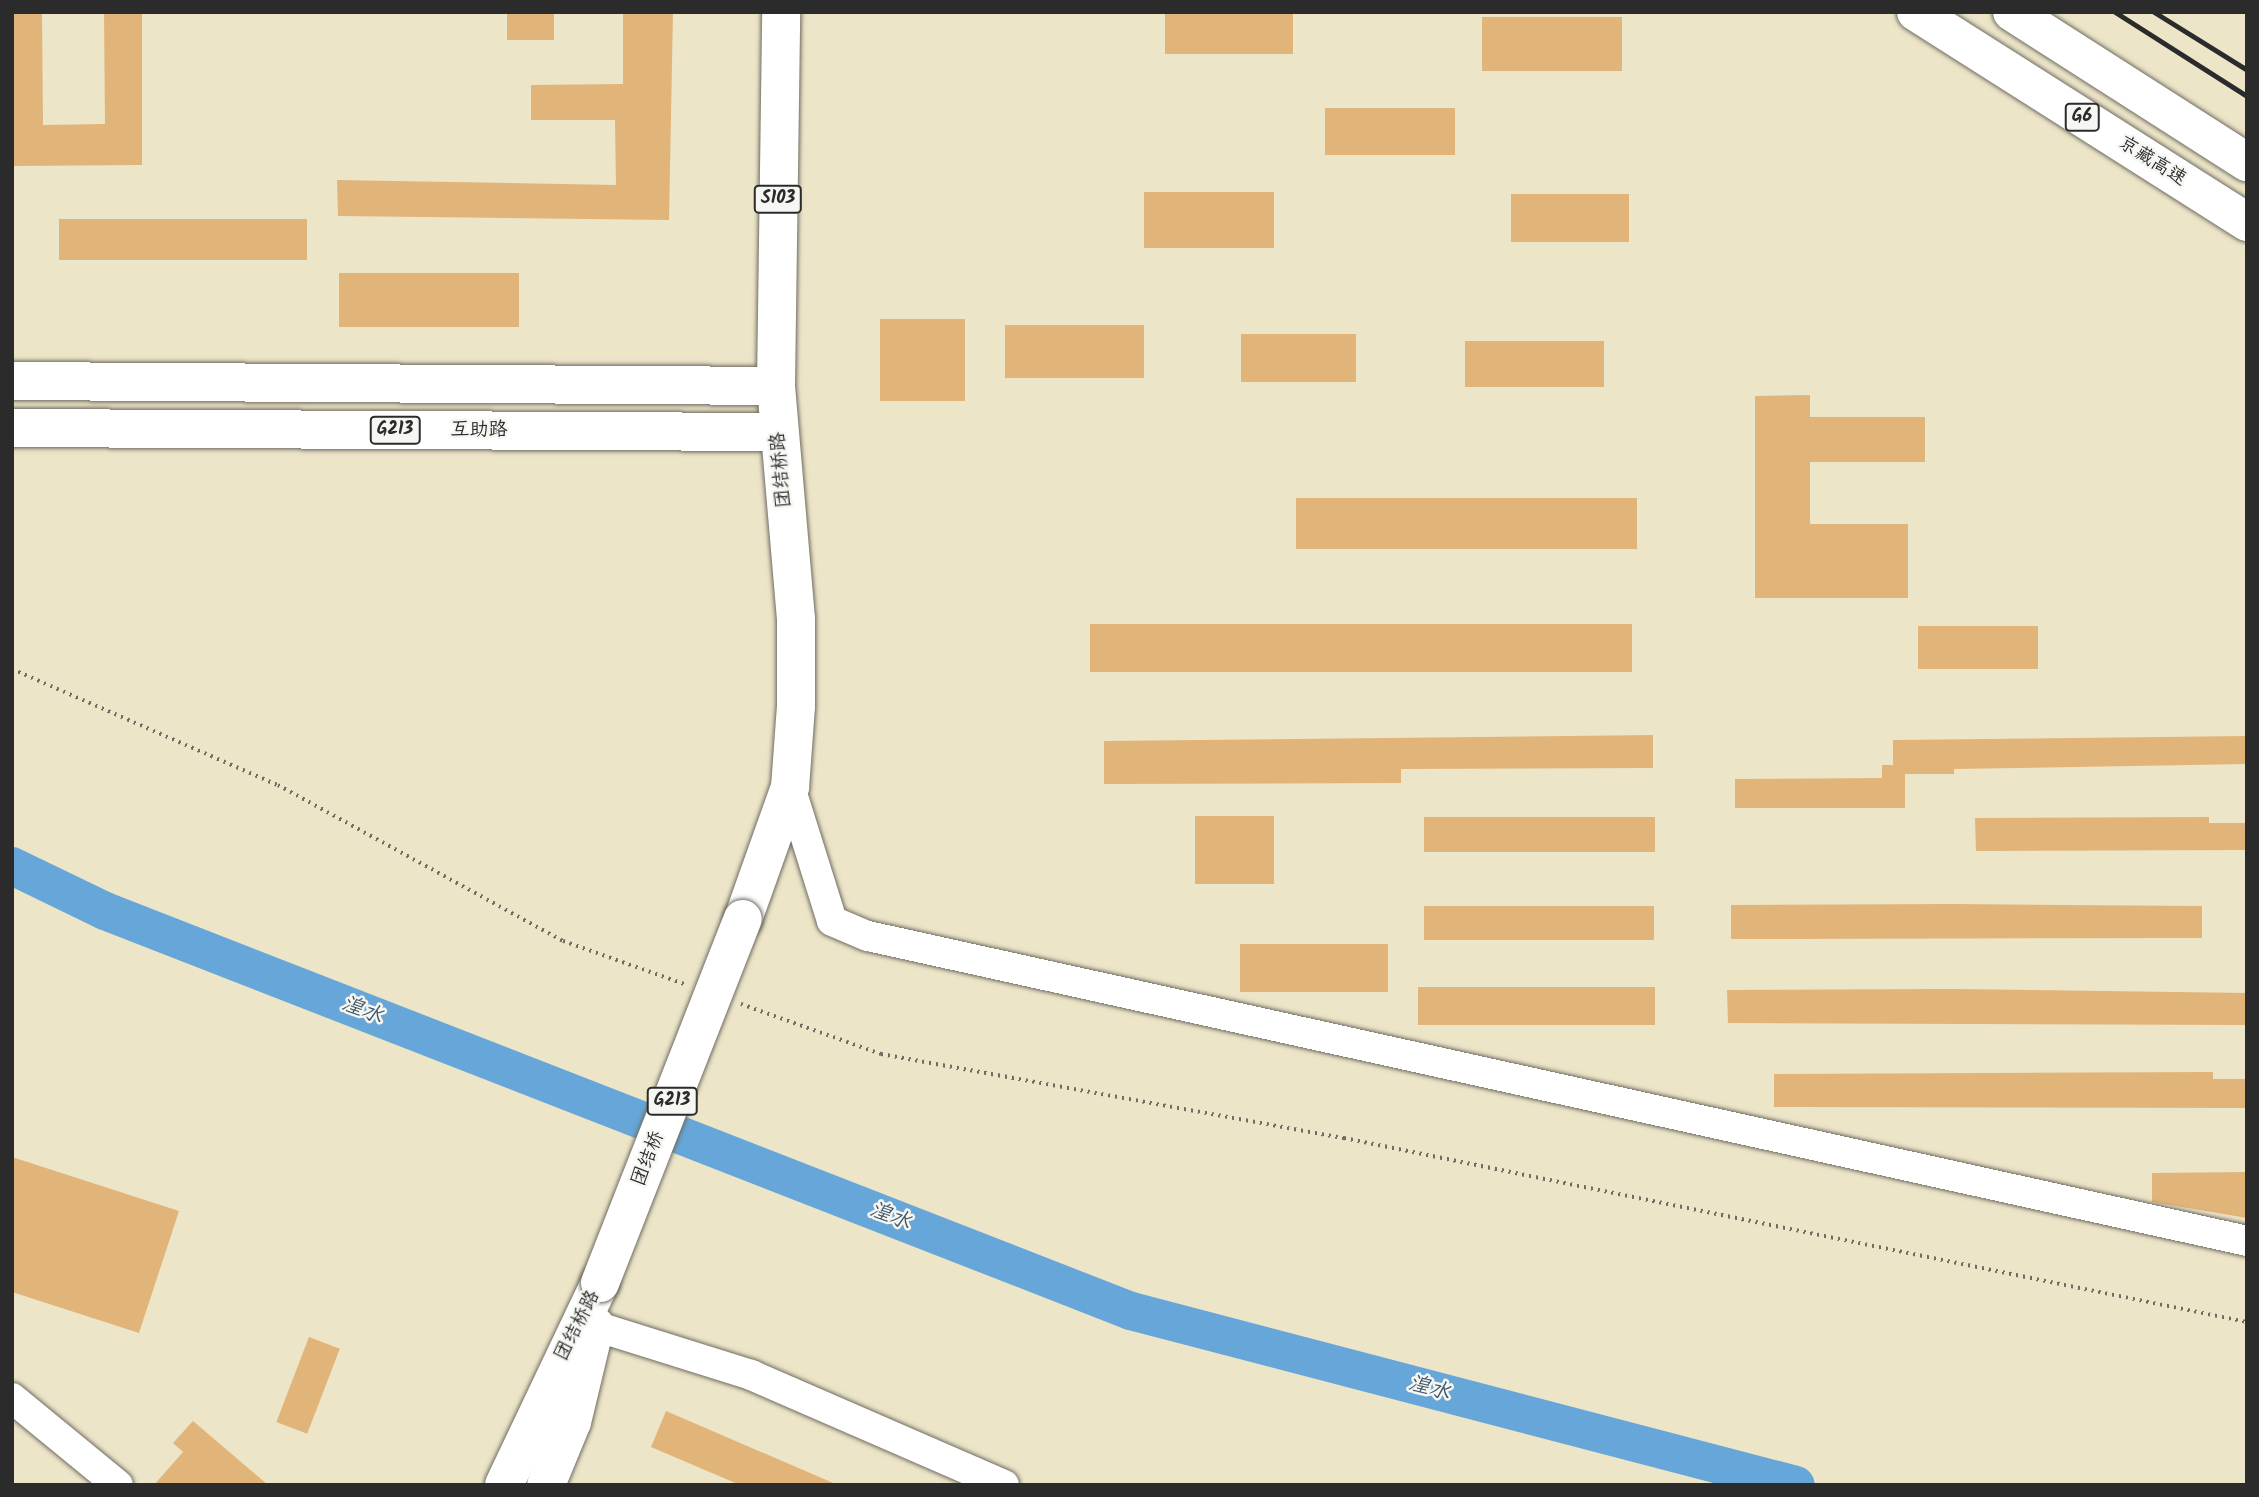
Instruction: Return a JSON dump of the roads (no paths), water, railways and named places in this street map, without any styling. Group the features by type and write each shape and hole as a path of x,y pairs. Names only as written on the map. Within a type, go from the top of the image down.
{"main road":[{"name":"团结桥路","path":"743,919 790,787 796,619 776,386 781,12"},
{"name":"京藏高速","path":"1916,12 2247,222"},
{"path":"2012,12 2247,162"},
{"path":"12,381 776,386"},
{"name":"互助路","path":"12,428 778,432"},
{"name":"团结桥","path":"600,1283 743,919"},
{"name":"团结桥路","path":"546,1485 572,1422 595,1326 600,1283"},
{"name":"团结桥路","path":"504,1485 600,1283"}],"street":[{"path":"790,787 832,921 867,936 2247,1241"},
{"path":"595,1326 751,1374 1004,1485"},
{"path":"12,1398 118,1485"}],"waterway":[{"name":"湟水","path":"12,866 105,911 1131,1311 1796,1485"}],"railway":[{"path":"2115,12 2247,96"},
{"path":"2154,12 2247,70"}]}
